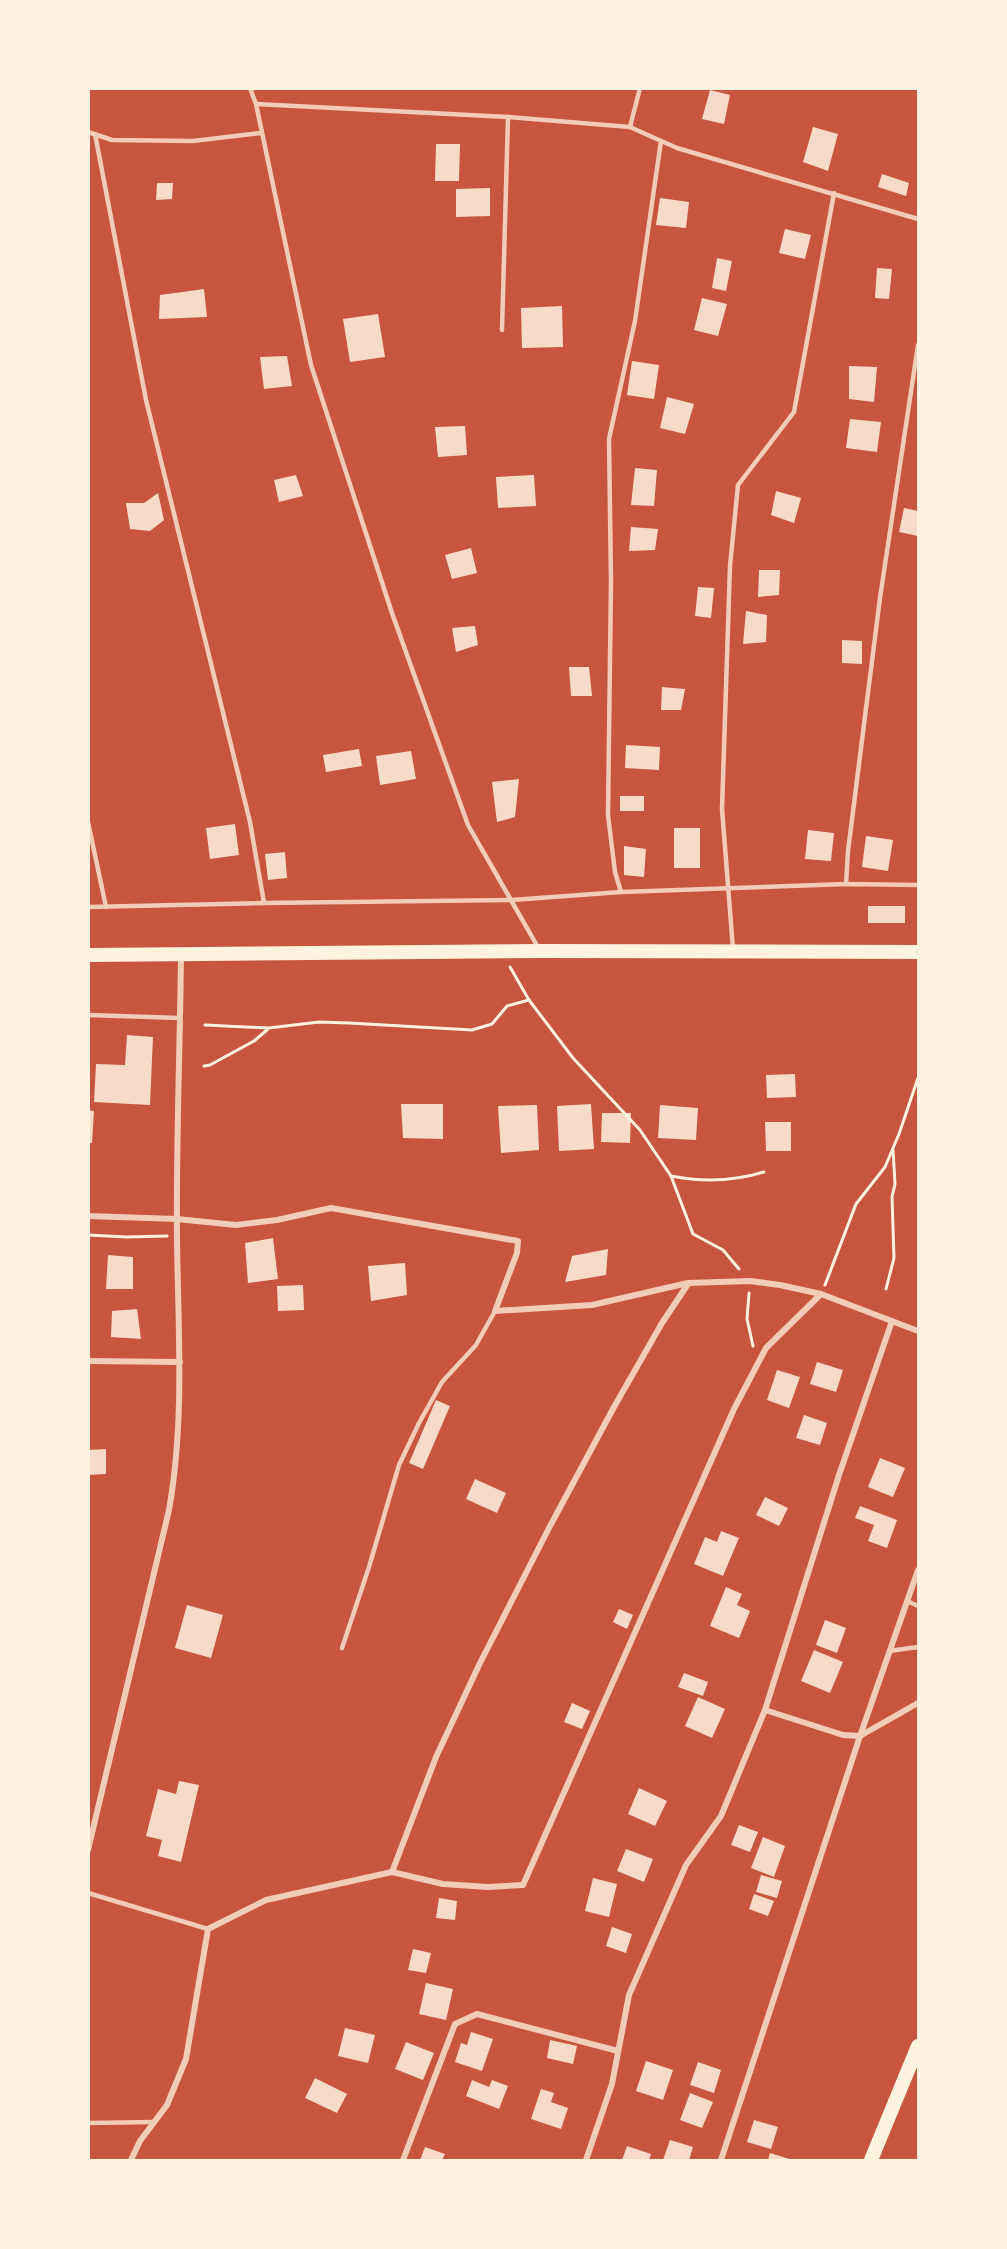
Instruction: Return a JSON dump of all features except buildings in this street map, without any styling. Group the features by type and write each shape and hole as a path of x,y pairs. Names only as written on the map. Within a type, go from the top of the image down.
{"main road":[{"path":"88,955 540,951 918,952"},
{"path":"871,2160 918,2046"}],"street":[{"path":"88,1850 170,1510 178,1454 180,1362 177,1219 181,955"},
{"path":"88,1216 177,1219 236,1225 278,1220 331,1208 518,1241 517,1253 495,1311 592,1305 688,1283 750,1281 820,1294 918,1330"},
{"path":"392,1872 436,1757 480,1662 609,1417 662,1323 688,1283"},
{"path":"130,2160 140,2141 167,2105 186,2060 208,1929 266,1900 392,1872 443,1884 488,1887 523,1885 734,1409 766,1348 820,1294"},
{"path":"586,2160 612,2084 629,1995 686,1865 721,1816 765,1710 838,1475 892,1321"},
{"path":"88,1361 180,1362"},
{"path":"721,2160 860,1736 918,1570"},
{"path":"765,1710 843,1736 860,1736 918,1703"},
{"path":"88,1815 97,1815"},
{"path":"403,2160 455,2024 477,2014 618,2051"}],"lane":[{"path":"250,88 256,104 311,365 388,603 468,825 540,951"},
{"path":"630,127 640,88"},
{"path":"256,104 508,117 630,127 677,148 918,219"},
{"path":"502,330 508,117"},
{"path":"88,132 112,140 193,141 261,133"},
{"path":"94,134 146,400 250,822 264,903"},
{"path":"621,892 615,872 608,815 611,582 609,439 635,321 661,141"},
{"path":"733,952 722,809 730,566 738,485 794,412 834,193"},
{"path":"846,884 848,851 880,598 918,345"},
{"path":"88,822 106,908"},
{"path":"88,907 512,900 621,892 846,884 918,885"},
{"path":"88,1015 180,1018"},
{"path":"342,1648 399,1465 418,1423 442,1382 476,1345 495,1311"},
{"path":"907,1601 918,1606"},
{"path":"889,1651 918,1647"},
{"path":"88,1893 208,1929"},
{"path":"88,2123 154,2122"}],"path":[{"path":"501,952 529,999 573,1058 640,1130 672,1176 693,1234 723,1250 750,1281 747,1319 758,1365"},
{"path":"205,1025 269,1028 320,1022 472,1030 492,1024 507,1006 529,999"},
{"path":"204,1066 254,1041 269,1028"},
{"path":"820,1294 832,1269 856,1204 885,1167 918,1077"},
{"path":"886,1289 894,1258 893,1148"},
{"path":"672,1176 687,1179 742,1178 764,1172"},
{"path":"88,1235 177,1236"}]}
